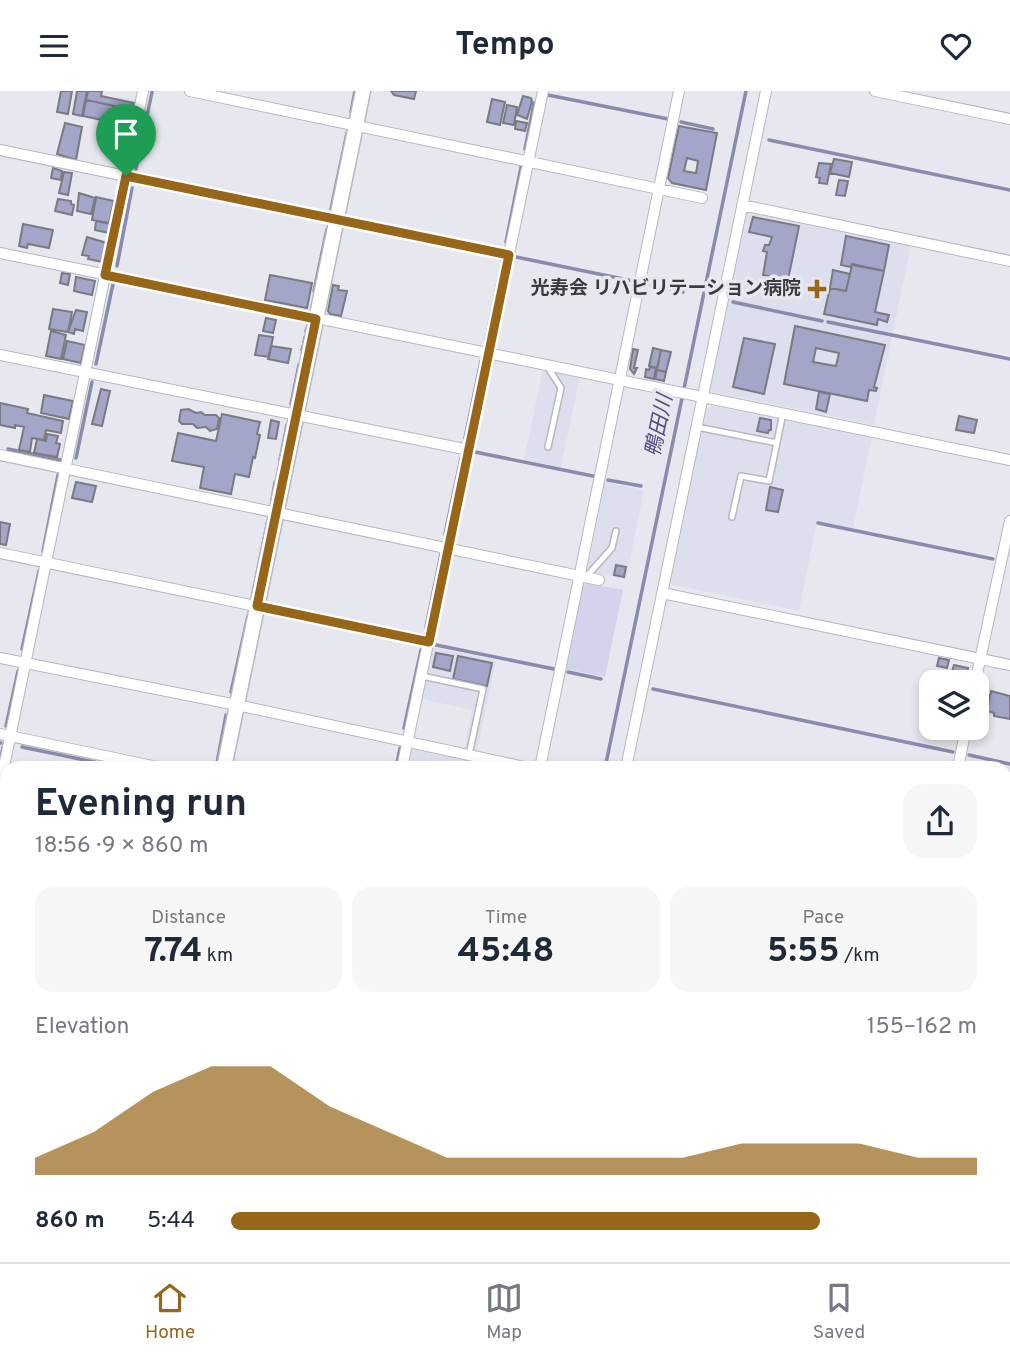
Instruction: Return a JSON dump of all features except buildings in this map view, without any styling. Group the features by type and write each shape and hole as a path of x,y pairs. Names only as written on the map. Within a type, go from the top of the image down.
{"street":[{"path":"2,761 5,735 25,663 143,91"},
{"path":"190,91 702,198"},
{"path":"225,761 363,91"},
{"path":"404,761 542,91"},
{"path":"542,761 582,577 679,91"},
{"path":"627,761 696,426 699,396 766,91"},
{"path":"876,91 1010,119"},
{"path":"0,150 509,255"},
{"path":"742,205 1010,261"},
{"path":"0,253 1010,460"},
{"path":"0,355 468,450"},
{"path":"0,455 599,580"},
{"path":"978,670 1010,520"},
{"path":"0,552 429,642"},
{"path":"662,593 1010,665"},
{"path":"0,658 237,705 494,761"},
{"path":"5,735 129,761"},
{"path":"959,761 964,740"}],"lane":[{"path":"547,366 561,388 548,447"},
{"path":"732,517 741,476 769,481 783,414"},
{"path":"696,426 776,443"},
{"path":"582,577 612,548 616,531"},
{"path":"422,676 483,689 469,756"}],"shaded area":[{"name":"光寿会 リハビリテーション病院","path":"747,211 911,245 874,425 710,391"},
{"path":"543,369 580,377 561,467 524,460"},
{"path":"711,406 872,437 853,528 817,521 799,611 669,584 705,410"},
{"path":"605,482 644,490 626,579 597,573 588,566"},
{"path":"586,583 623,590 605,677 565,669 582,585"},
{"path":"432,647 496,660 477,751 464,749 472,710 422,699"},
{"path":"415,750 469,761 407,761 409,752"}],"waterway":[{"path":"351,112 355,91"},
{"name":"鴨田川","path":"606,761 746,91"},
{"path":"136,169 152,92"},
{"path":"548,95 668,119"},
{"path":"525,149 534,103"},
{"path":"681,122 713,129"},
{"path":"331,209 347,133"},
{"path":"769,140 1010,190"},
{"path":"506,242 521,167"},
{"path":"117,266 132,188"},
{"path":"314,291 327,229"},
{"path":"516,257 633,281"},
{"path":"486,340 502,263"},
{"path":"96,364 113,284"},
{"path":"648,284 683,292"},
{"path":"733,302 822,321"},
{"path":"828,322 1010,359"},
{"path":"304,342 305,337"},
{"path":"302,350 303,346"},
{"path":"465,438 481,361"},
{"path":"291,404 299,365"},
{"path":"76,458 92,382"},
{"path":"280,460 287,425"},
{"path":"8,449 61,460"},
{"path":"475,452 593,476"},
{"path":"445,534 461,458"},
{"path":"43,551 58,475"},
{"path":"608,480 641,486"},
{"path":"272,500 275,482"},
{"path":"253,593 268,520"},
{"path":"818,523 993,559"},
{"path":"426,627 441,554"},
{"path":"22,649 39,571"},
{"path":"231,692 248,616"},
{"path":"436,645 554,669"},
{"path":"404,728 421,650"},
{"path":"6,726 18,671"},
{"path":"568,672 601,679"},
{"path":"653,689 953,752"},
{"path":"217,761 226,715"},
{"path":"0,761 3,747"},
{"path":"22,747 89,761"},
{"path":"397,761 400,748"},
{"path":"969,755 996,761"}],"place":[{"name":"光寿会 リハビリテーション病院","path":"817,289"}],"route":[{"path":"126,176 509,255 429,642 257,606 316,319 105,275 126,176"}]}
